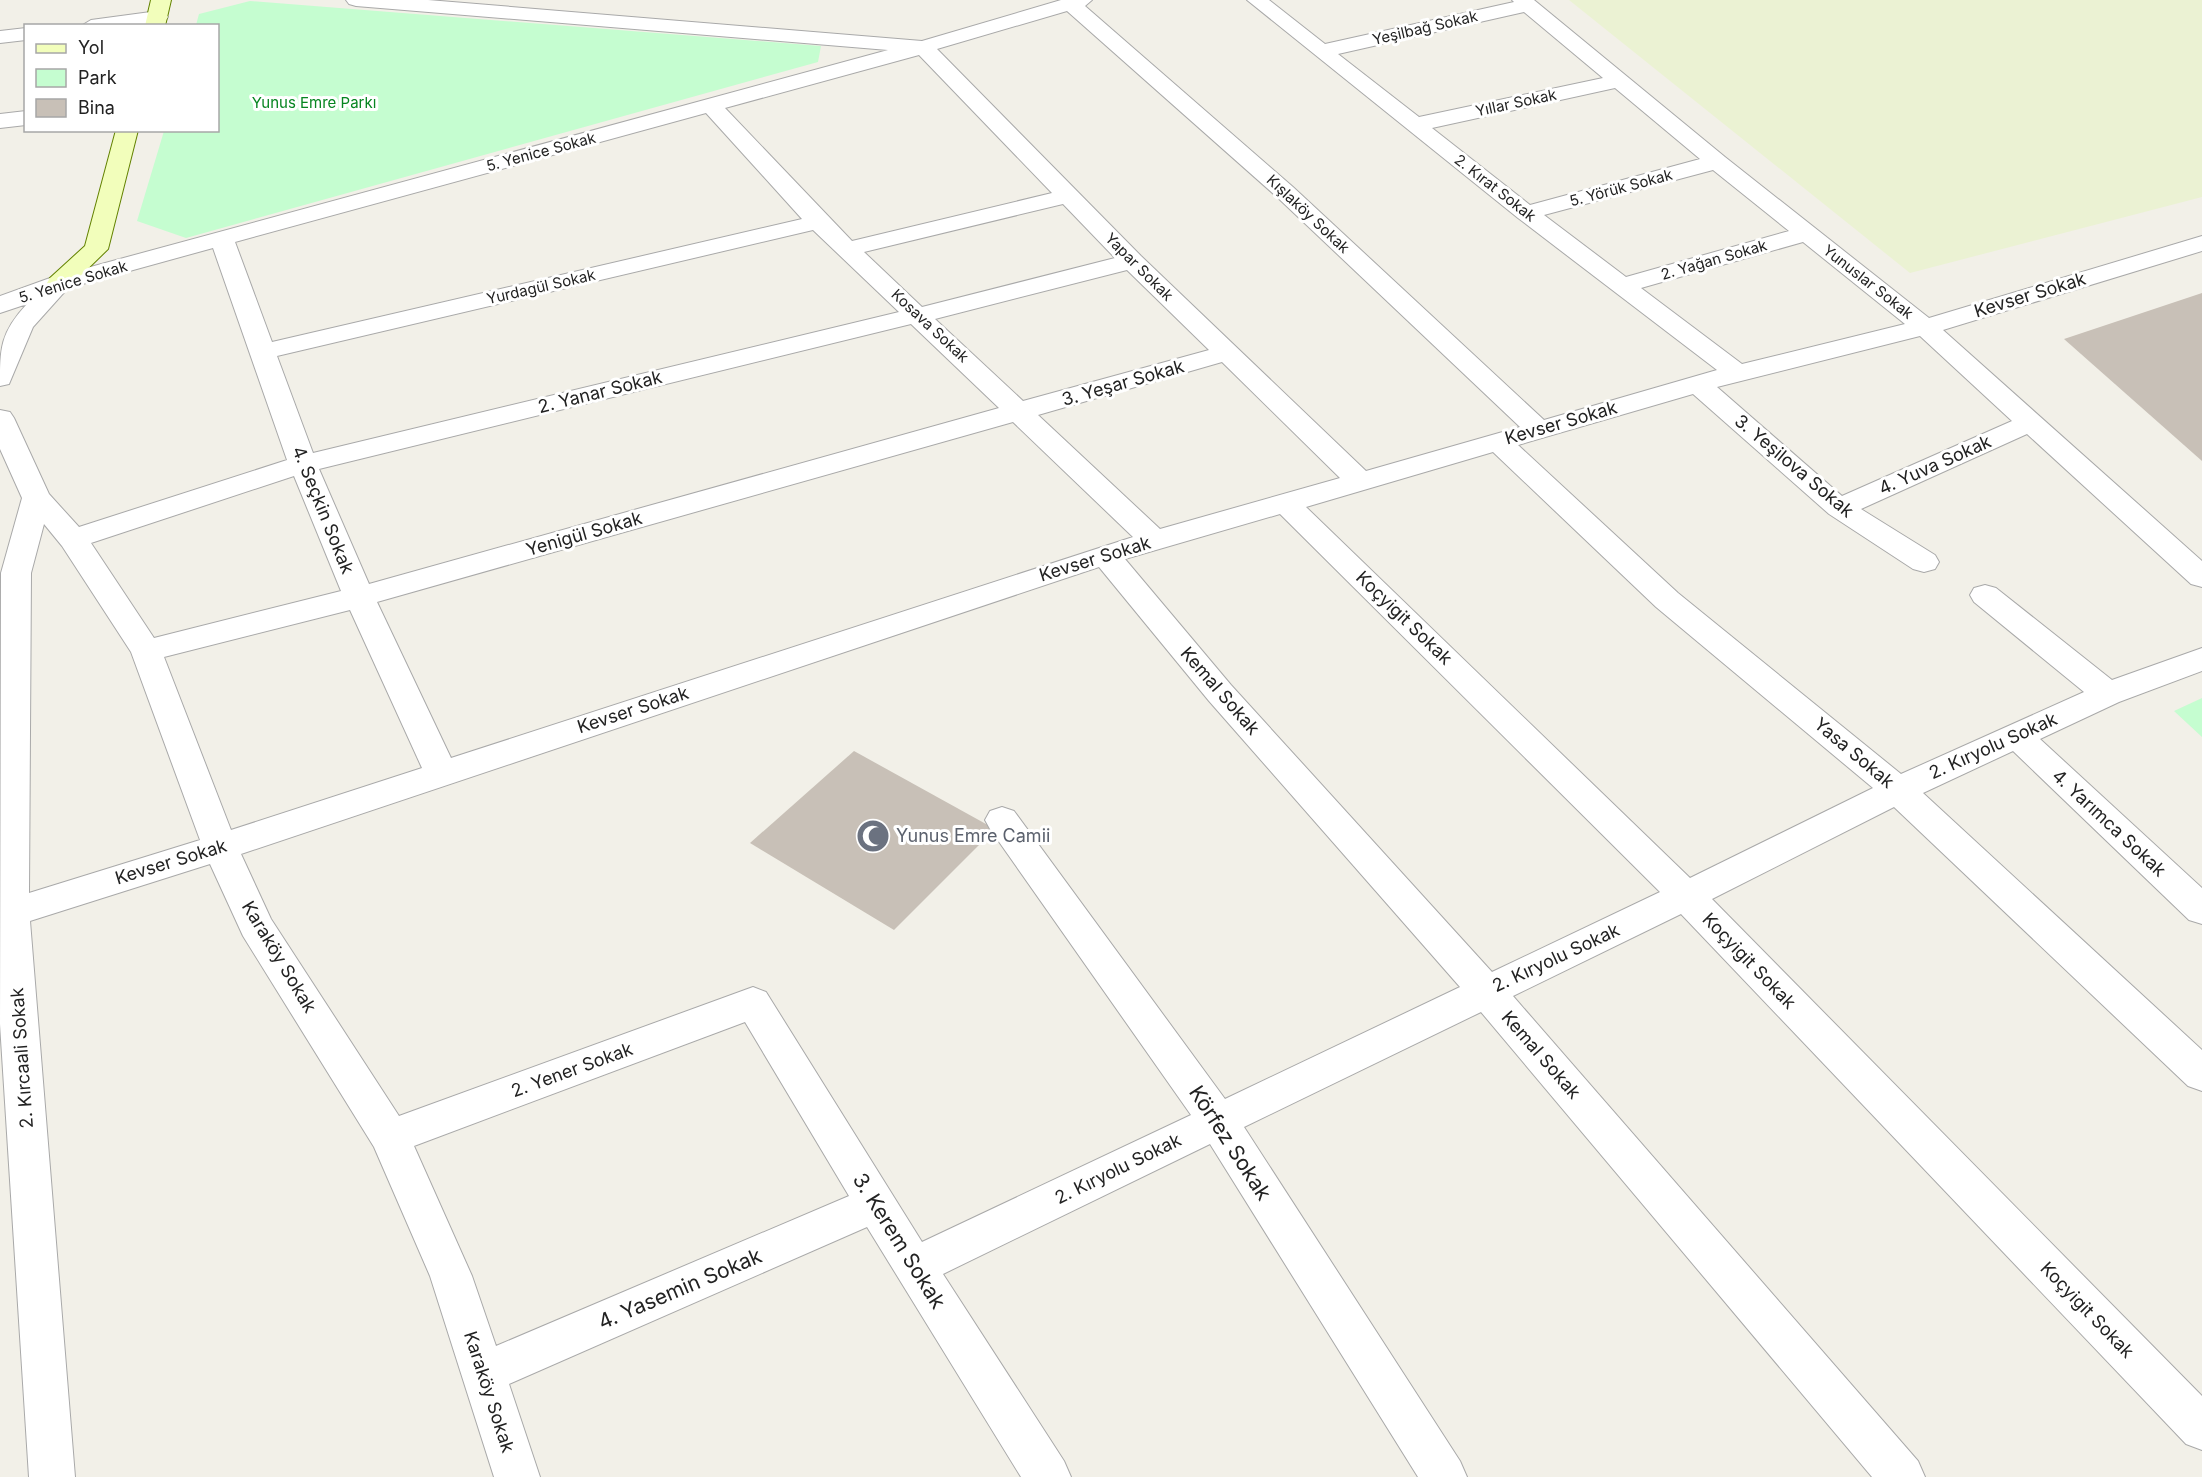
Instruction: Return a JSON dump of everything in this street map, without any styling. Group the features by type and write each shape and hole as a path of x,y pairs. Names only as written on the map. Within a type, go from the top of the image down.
{"main road":[{"path":"59,284 96,249 126,132"}],"street":[{"path":"356,0 923,47"},
{"name":"2. Kırat Sokak","path":"1257,0 1526,213 1737,373"},
{"name":"5. Yenice Sokak","path":"0,305 59,284 923,47 1076,2"},
{"name":"Kışlaköy Sokak","path":"1076,2 1285,192 1539,430"},
{"name":"Yeşilbağ Sokak","path":"1322,51 1525,2"},
{"name":"Yunuslar Sokak","path":"1525,2 1617,81 1925,327 2202,577"},
{"path":"102,24 158,14"},
{"path":"0,37 24,34"},
{"name":"Yapar Sokak","path":"923,47 1132,261 1360,481"},
{"name":"Yıllar Sokak","path":"1415,125 1617,81"},
{"name":"Kosava Sokak","path":"711,105 818,222 919,315 1155,541"},
{"path":"0,121 24,118"},
{"name":"5. Yörük Sokak","path":"1526,213 1717,162"},
{"path":"847,249 1067,196"},
{"name":"Yurdagül Sokak","path":"263,352 818,222"},
{"name":"2. Yağan Sokak","path":"1622,286 1806,234"},
{"name":"4. Seçkin Sokak","path":"222,240 303,464 359,597 441,773"},
{"name":"Kevser Sokak","path":"6,914 220,848 441,773 1106,555 1737,373 1925,327 2202,243"},
{"name":"2. Yanar Sokak","path":"73,539 303,464 1132,261"},
{"path":"0,378 21,325 59,284"},
{"name":"3. Yeşar Sokak","path":"1021,412 1226,353"},
{"name":"3. Yeşilova Sokak","path":"1698,384 1839,508 1924,562"},
{"name":"Yenigül Sokak","path":"146,651 359,597 1021,412"},
{"name":"Karaköy Sokak","path":"0,418 36,498 73,539 146,651 220,848 256,926 390,1137 451,1276 517,1477"},
{"name":"4. Yuva Sokak","path":"1839,508 2032,422"},
{"name":"Yasa Sokak","path":"1498,442 1667,600 1898,790 2202,1074"},
{"name":"2. Kırcaali Sokak","path":"36,498 15,573 6,914 52,1477"},
{"name":"Koçyigit Sokak","path":"1285,503 1686,896 2202,1428"},
{"name":"Kemal Sokak","path":"1106,555 1220,693 1486,991 1902,1477"},
{"path":"1985,595 2108,694"},
{"name":"2. Kıryolu Sokak","path":"914,1267 1686,896 1898,790 2108,694 2202,659"},
{"name":"4. Yarımca Sokak","path":"2016,735 2202,910"},
{"name":"Körfez Sokak","path":"1002,820 1218,1121 1444,1477"},
{"name":"2. Yener Sokak","path":"390,1137 753,1003"},
{"name":"3. Kerem Sokak","path":"753,1003 914,1267 1048,1477"},
{"name":"4. Yasemin Sokak","path":"484,1373 876,1204"}],"green space":[{"path":"1569,0 2202,0 2202,197 1910,273"},
{"name":"Yunus Emre Parkı","path":"250,1 821,46 818,62 186,238 137,221 164,132 219,132 219,24 196,24 199,14"},
{"path":"2202,698 2202,737 2174,711"}],"building":[{"path":"2202,293 2202,461 2064,339"},
{"name":"Yunus Emre Camii","path":"854,751 995,829 894,930 750,843"}],"place":[{"name":"Yunus Emre Camii","path":"873,836"}]}
